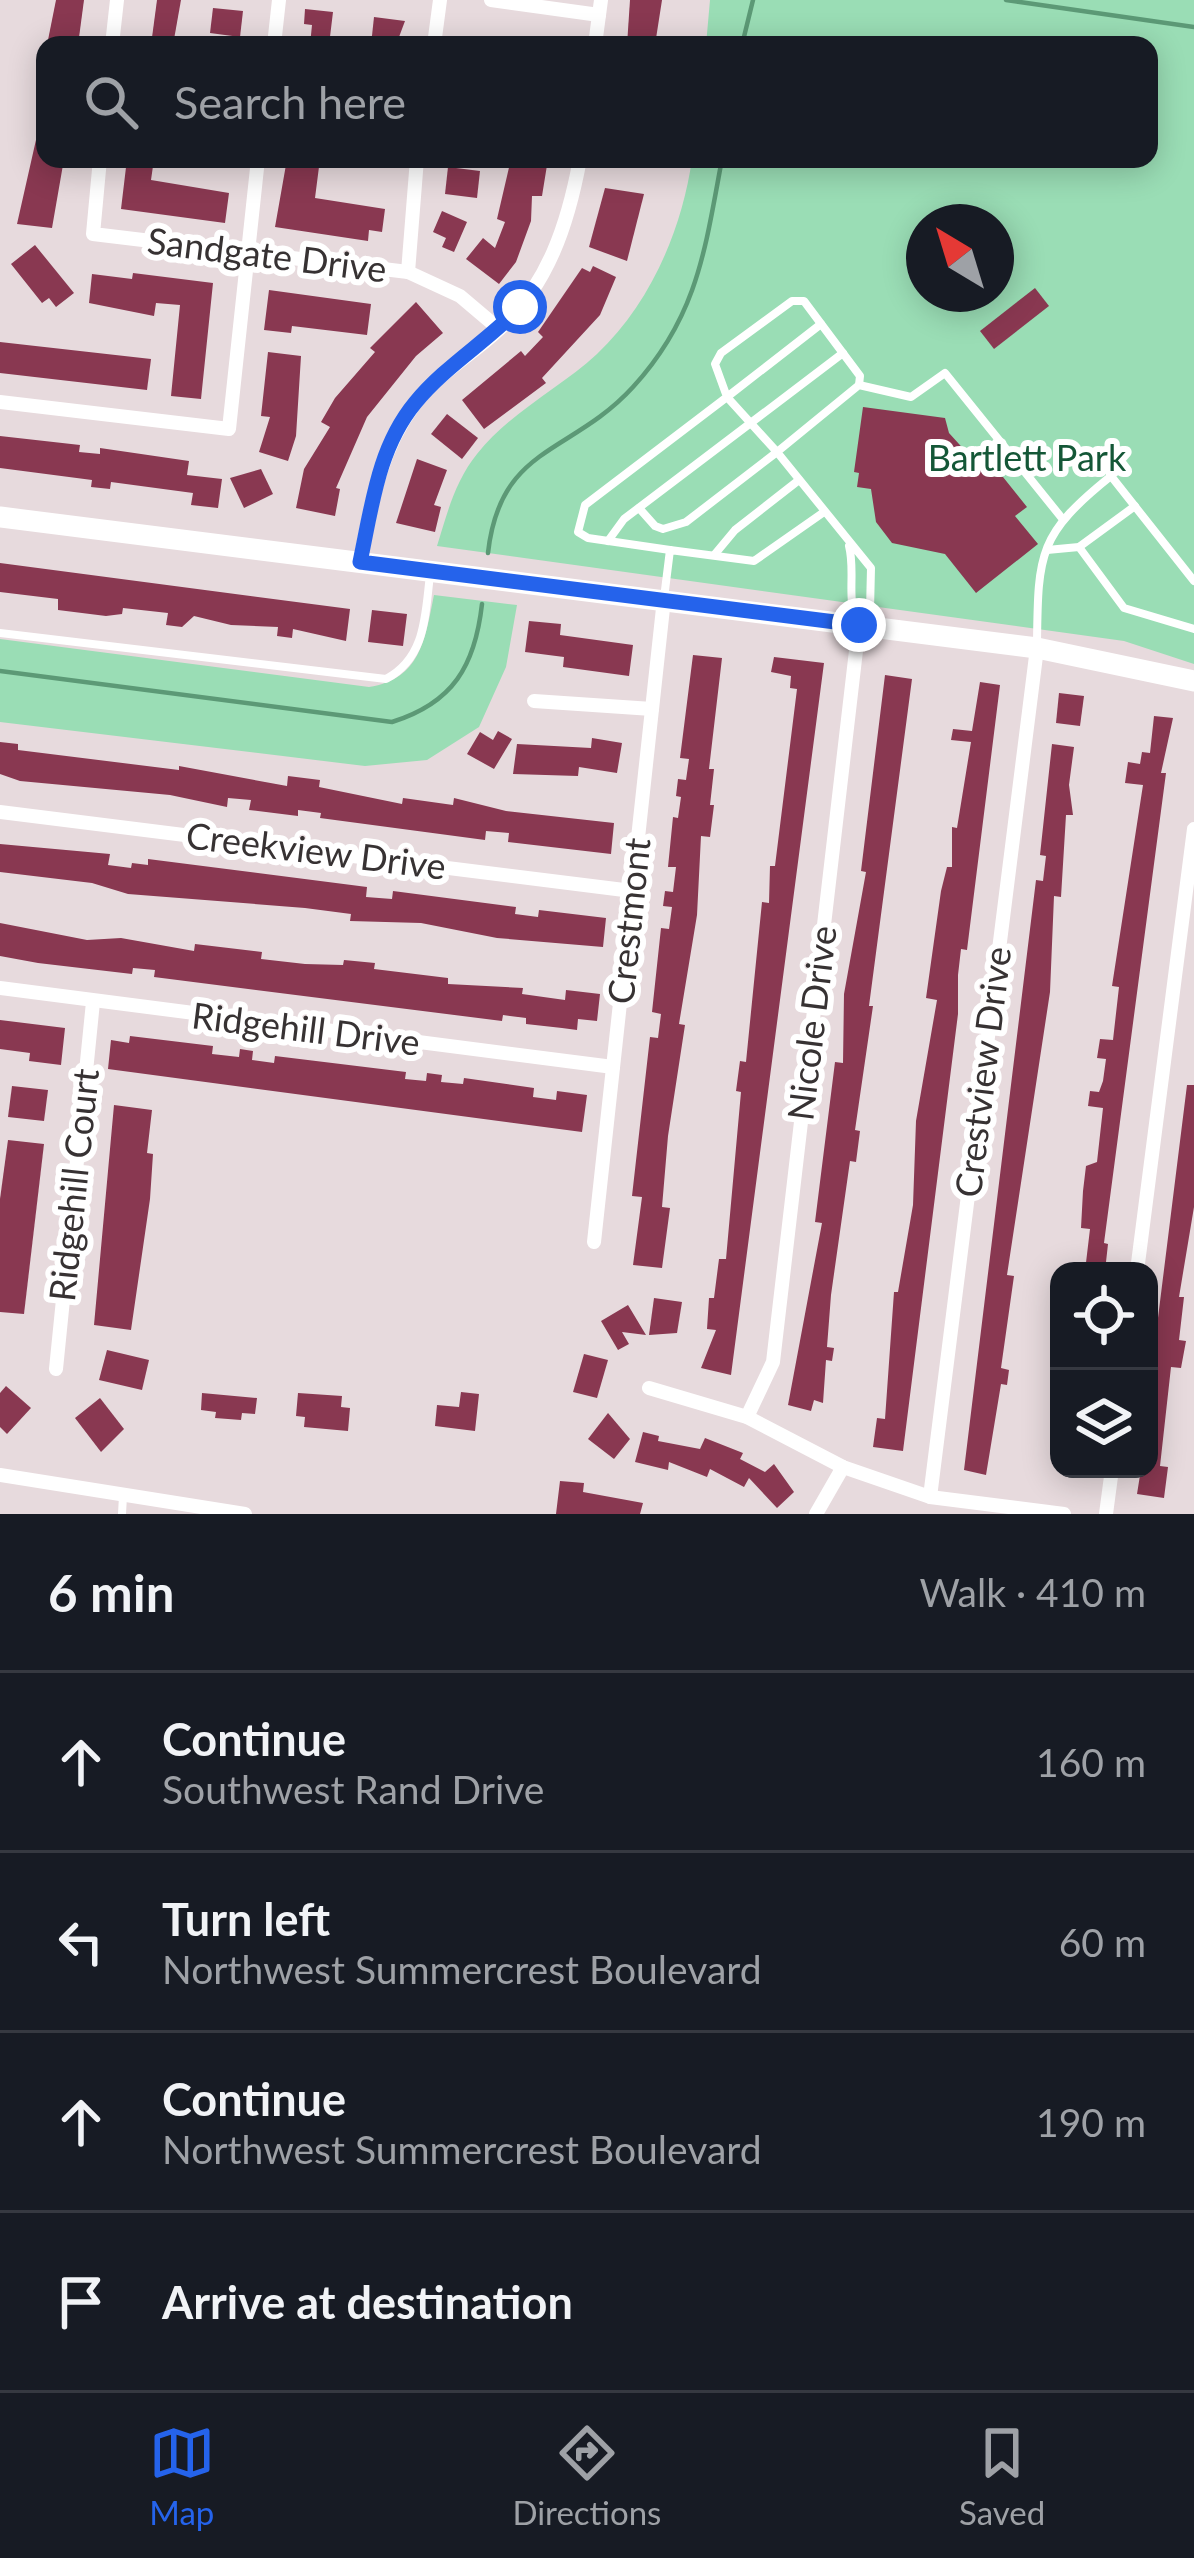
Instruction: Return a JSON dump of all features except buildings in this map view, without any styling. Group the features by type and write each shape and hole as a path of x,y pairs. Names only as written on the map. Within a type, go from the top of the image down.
{"street":[{"path":"113,36 117,0"},
{"path":"275,36 279,0"},
{"path":"435,36 440,0"},
{"path":"491,0 600,7"},
{"name":"Sandgate Drive","path":"99,168 93,234 248,249 408,272 460,296 499,329"},
{"path":"0,402 229,429 257,168"},
{"path":"408,272 417,168"},
{"path":"360,562 370,504 388,448 415,404 499,329 546,270 566,224 578,168"},
{"path":"0,518 1036,647 1194,681"},
{"name":"Crestmont","path":"594,1242 664,599"},
{"name":"Nicole Drive","path":"747,1417 773,1361 859,625"},
{"name":"Crestview Drive","path":"930,1497 1036,647"},
{"path":"533,701 652,710"},
{"name":"Creekview Drive","path":"0,812 632,891"},
{"path":"1138,1262 1194,829"},
{"name":"Ridgehill Drive","path":"0,988 613,1067"},
{"name":"Ridgehill Court","path":"56,1369 93,1002"},
{"path":"649,1388 747,1417 843,1466 930,1497 1064,1514"},
{"path":"817,1514 843,1466"},
{"path":"0,1474 245,1514"},
{"path":"1106,1514 1111,1478"}],"lane":[{"path":"849,546 850,609 859,625 870,610 871,568 727,397 715,364 721,353 792,302 804,302 860,376 860,385"},
{"path":"821,324 585,506 578,532 608,541 754,561 824,512"},
{"path":"608,541 639,508 843,353"},
{"path":"860,385 911,397 945,373 1060,517"},
{"path":"639,508 655,526 676,527 860,385"},
{"path":"1036,647 1037,593 1046,550 1060,517 1111,476 1194,581"},
{"path":"714,556 735,530 799,480"},
{"path":"1046,550 1079,547 1135,506"},
{"path":"1079,547 1124,608 1194,629"},
{"path":"664,599 670,550"},
{"path":"0,633 386,679 406,666 418,646 430,570"},
{"path":"122,1514 123,1494"}],"green space":[{"name":"Bartlett Park","path":"710,0 1194,0 1194,664 1124,641 437,546 469,464 504,426 582,367 616,334 648,289 680,212 690,168 1158,168 1158,36 707,36"},
{"path":"434,595 517,605 506,667 479,727 427,760 365,766 0,722 0,639 369,687 386,683 410,666 423,641"}],"waterway":[{"path":"744,36 753,0"},
{"path":"1006,0 1194,27"},
{"path":"488,553 495,518 523,471 633,387 672,334 696,280 720,168"},
{"path":"0,671 392,722 431,704 457,679 474,646 482,604"}],"route":[{"path":"520,307 415,404 388,448 370,504 360,562 859,625"}]}
